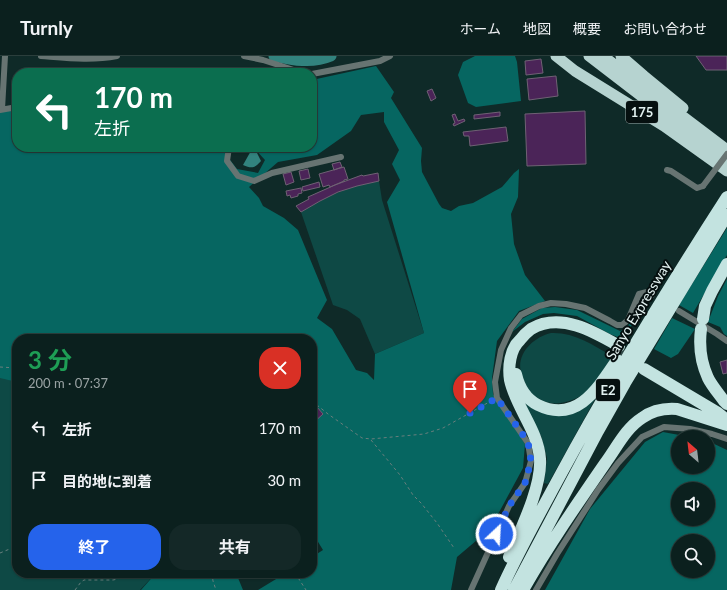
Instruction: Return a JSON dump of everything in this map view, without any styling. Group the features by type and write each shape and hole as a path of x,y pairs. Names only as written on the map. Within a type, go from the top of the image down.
{"highway":[{"name":"175","path":"556,56 575,71 664,126 727,171"},
{"name":"175","path":"588,56 727,162"},
{"name":"175","path":"603,56 727,150"},
{"name":"175","path":"621,56 727,144"},
{"name":"Sanyo Expressway","path":"501,590 543,506 587,426 651,316 727,197"},
{"name":"Sanyo Expressway","path":"514,590 621,390 727,215"},
{"path":"727,264 712,290 705,306 700,340 708,378 727,404"},
{"path":"496,590 534,496 540,473 538,443 514,394 510,379 509,368 512,354 518,342 530,330 546,323 559,322 570,323 590,330 618,348 591,336 572,330 558,328 546,330 536,334 525,342 520,351 516,371 518,381 525,395 532,402 543,407 555,410 570,409 585,401 598,387 624,350 651,316"},
{"path":"727,410 646,366 727,420"},
{"path":"523,590 550,546 630,427 655,410 668,408 677,409 727,424"}],"street":[{"path":"5,56 1,109 12,108"},
{"path":"41,56 77,59 117,56"},
{"path":"244,56 288,68"},
{"path":"317,73 380,61 390,56"},
{"path":"228,152 227,161 238,176 254,181 272,173 341,157"},
{"path":"667,170 697,188 703,186 727,154"},
{"path":"471,590 509,506 525,483 531,461 528,442 497,398 495,382 501,350 511,328 522,315 539,306 552,303 584,308 610,320 617,325 622,325 628,320 639,294 647,292 652,295"},
{"path":"679,311 727,341"},
{"path":"536,590 598,490 618,463 642,437 664,427 690,429 727,439"}],"path":[{"path":"0,367 12,368"},
{"path":"317,405 362,438 371,439 431,432 443,428 497,398"},
{"path":"371,439 400,475 413,495 437,523 454,548"},
{"path":"0,553 12,548"},
{"path":"75,590 80,582 84,580 113,580 119,578"},
{"path":"213,578 216,590"},
{"path":"298,578 306,590"}],"shaded area":[{"path":"475,56 515,56 521,101 476,107 468,103 458,75 463,62"},
{"path":"376,66 394,92 391,98 422,148 422,172 442,208 451,211 459,206 473,203 502,187 519,169 518,197 511,214 514,244 525,275 545,301 519,311 497,341 492,378 493,394 525,444 523,468 490,529 457,557 451,590 258,590 278,578 317,578 317,554 323,550 317,540 317,334 12,334 12,381 0,378 0,112 12,111 12,152 224,152 237,169 258,173 265,160 258,152 317,152 317,79","holes":["384,112 384,122 399,150 392,164 400,180 387,202 424,333 375,354 374,380 367,373 356,370 332,329 317,318 327,300 298,230 284,218 263,206 259,198 249,187 278,162 317,155 351,131 361,115"]},
{"path":"250,152 257,153 261,161 257,165 251,167 243,165"},
{"path":"379,181 382,200 424,333 375,354 360,319 347,310 333,305 301,212 321,200 342,191"},
{"path":"727,228 727,255 693,313 679,305"},
{"path":"727,279 727,336 720,327 708,322 718,296"},
{"path":"649,298 623,339 610,334 577,316 554,313 543,314 525,322 512,332 522,319 542,308 555,307 577,310 620,331 627,328 642,299"},
{"path":"672,318 695,329 678,354 671,358 654,349"},
{"path":"551,333 559,333 575,337 612,356 603,371 585,393 575,399 560,403 548,403 531,394 521,374 521,359 528,347 538,338"},
{"path":"0,365 12,368 12,578 151,578 140,590 0,590"},
{"path":"599,392 548,484 544,483 547,458 541,436 517,393 544,412"},
{"path":"663,432 671,433 671,474 715,474 715,444 727,450 727,590 545,590 590,509 645,442"},
{"path":"152,578 238,578 243,590 141,590"}],"building":[{"path":"696,56 727,56 727,70 706,70"},
{"path":"541,59 543,73 526,75 525,61"},
{"path":"556,76 558,96 529,100 527,79"},
{"path":"432,89 436,98 431,101 427,91"},
{"path":"585,111 586,164 527,166 525,114"},
{"path":"500,112 500,116 474,119 474,115"},
{"path":"455,114 458,121 464,119 465,121 454,126 453,124 455,123 452,115"},
{"path":"506,127 508,141 470,146 469,136 464,136 463,132"},
{"path":"340,162 342,167 334,170 332,164"},
{"path":"344,167 348,179 330,187 329,185 323,187 319,174"},
{"path":"308,169 310,178 301,180 299,171"},
{"path":"291,172 294,182 286,185 283,174"},
{"path":"378,173 379,181 338,192 301,212 296,206 309,199 308,197 335,185 362,175"},
{"path":"319,182 320,187 303,191 302,187"},
{"path":"301,188 302,193 298,194 298,196 291,198 290,195 287,196 286,191"},
{"path":"727,360 727,373 723,374 720,362"},
{"path":"317,407 323,414 317,419"}],"waterway":[{"path":"274,56 310,61 331,56"}],"tunnel":[{"path":"616,351 635,363"}],"route":[{"path":"470,413 497,398 528,442 531,461 525,483 509,506 496,534"}]}
